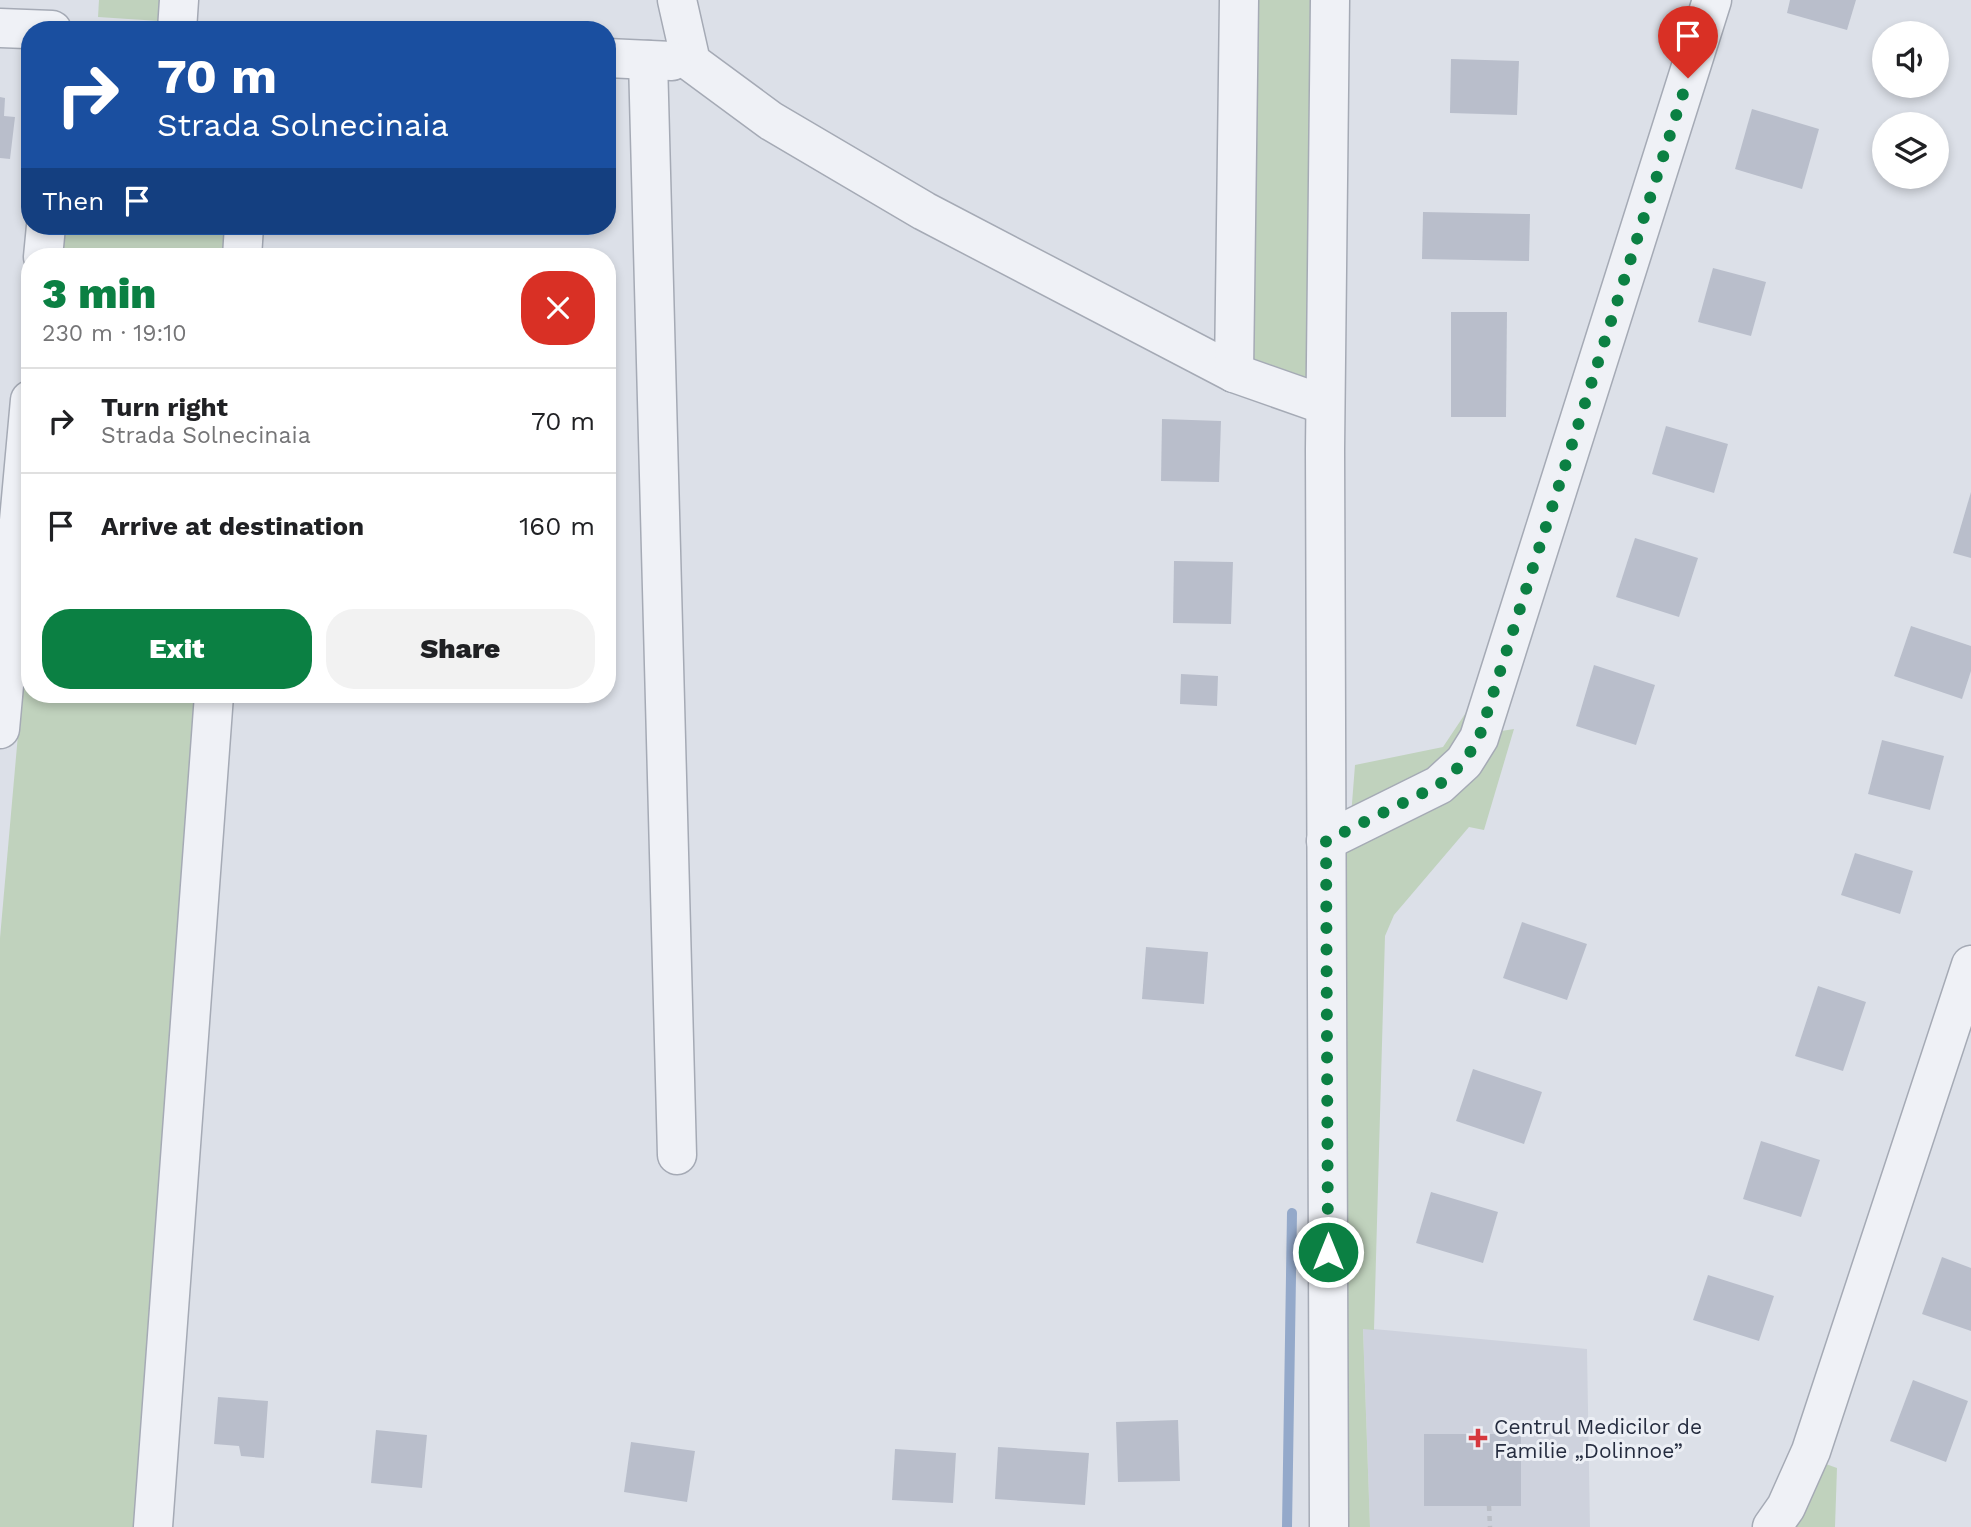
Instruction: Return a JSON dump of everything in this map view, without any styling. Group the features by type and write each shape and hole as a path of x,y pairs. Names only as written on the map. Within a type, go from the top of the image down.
{"street":[{"path":"178,21 179,0"},
{"path":"677,0 691,62"},
{"path":"1234,373 1239,0"},
{"path":"1329,1527 1325,405 1330,0"},
{"path":"1326,841 1439,785 1464,762 1479,738 1712,0"},
{"path":"0,28 21,29"},
{"path":"616,58 691,62 771,121 924,211 1234,373 1325,405"},
{"path":"648,60 677,1156"},
{"path":"0,729 21,499"},
{"path":"153,1527 213,703"},
{"path":"1772,1527 1786,1507 1811,1451 1971,965"}],"path":[{"path":"1489,1506 1490,1527"}],"shaded area":[{"name":"Centrul Medicilor de Familie „Dolinnoe”","path":"1363,1328 1587,1349 1590,1527 1370,1527"}],"green space":[{"path":"99,0 161,0 159,21 98,17"},
{"path":"1253,0 1313,0 1309,384 1248,365"},
{"path":"62,235 232,235 232,248 61,248"},
{"path":"21,701 21,703 200,703 145,1527 0,1527 0,938"},
{"path":"1469,708 1465,740 1450,759 1351,816 1355,765 1443,747"},
{"path":"1514,729 1484,830 1469,827 1394,915 1385,936 1374,1330 1363,1329 1370,1527 1347,1527 1339,864 1353,843 1495,732"},
{"path":"1823,1463 1837,1468 1835,1527 1793,1527"}],"building":[{"path":"1790,0 1856,0 1847,30 1787,13"},
{"path":"1451,59 1519,61 1517,115 1450,113"},
{"path":"0,97 5,98 4,116 15,117 10,159 0,158"},
{"path":"1752,109 1819,129 1802,189 1735,169"},
{"path":"1423,212 1530,214 1529,261 1422,259"},
{"path":"1713,268 1766,282 1751,336 1698,322"},
{"path":"1451,312 1507,312 1506,417 1451,417"},
{"path":"1162,419 1221,421 1219,482 1161,481"},
{"path":"1666,426 1728,444 1714,493 1652,474"},
{"path":"1971,492 1971,558 1953,553"},
{"path":"1635,538 1698,558 1679,617 1616,597"},
{"path":"1174,561 1233,562 1231,624 1173,623"},
{"path":"1911,626 1971,646 1971,671 1962,699 1894,676"},
{"path":"1594,665 1655,685 1636,745 1576,726"},
{"path":"1181,674 1218,676 1217,706 1180,704"},
{"path":"1882,740 1944,756 1930,810 1868,794"},
{"path":"1855,853 1913,871 1900,914 1841,895"},
{"path":"1522,922 1587,944 1567,1000 1503,978"},
{"path":"1146,947 1208,952 1204,1004 1142,999"},
{"path":"1818,986 1866,1002 1843,1071 1795,1056"},
{"path":"1473,1069 1542,1092 1524,1144 1456,1121"},
{"path":"1761,1141 1820,1160 1801,1217 1743,1199"},
{"path":"1431,1192 1498,1212 1483,1263 1416,1243"},
{"path":"1942,1257 1971,1268 1971,1331 1922,1314"},
{"path":"1708,1275 1774,1296 1759,1341 1693,1320"},
{"path":"1913,1380 1968,1401 1946,1462 1890,1441"},
{"path":"218,1397 268,1401 264,1458 241,1456 239,1446 214,1444"},
{"path":"1178,1420 1180,1481 1118,1482 1116,1422"},
{"path":"376,1430 427,1435 422,1488 371,1483"},
{"path":"1424,1434 1521,1434 1521,1506 1424,1506"},
{"path":"631,1442 695,1451 687,1502 624,1492"},
{"path":"998,1447 1089,1453 1085,1505 995,1499"},
{"path":"895,1449 956,1453 953,1503 892,1500"}],"waterway":[{"path":"1287,1527 1292,1213"}],"place":[{"name":"Centrul Medicilor de Familie „Dolinnoe”","path":"1478,1438"}],"route":[{"path":"1328,1252 1326,841 1439,785 1464,762 1479,738 1688,78"}]}
